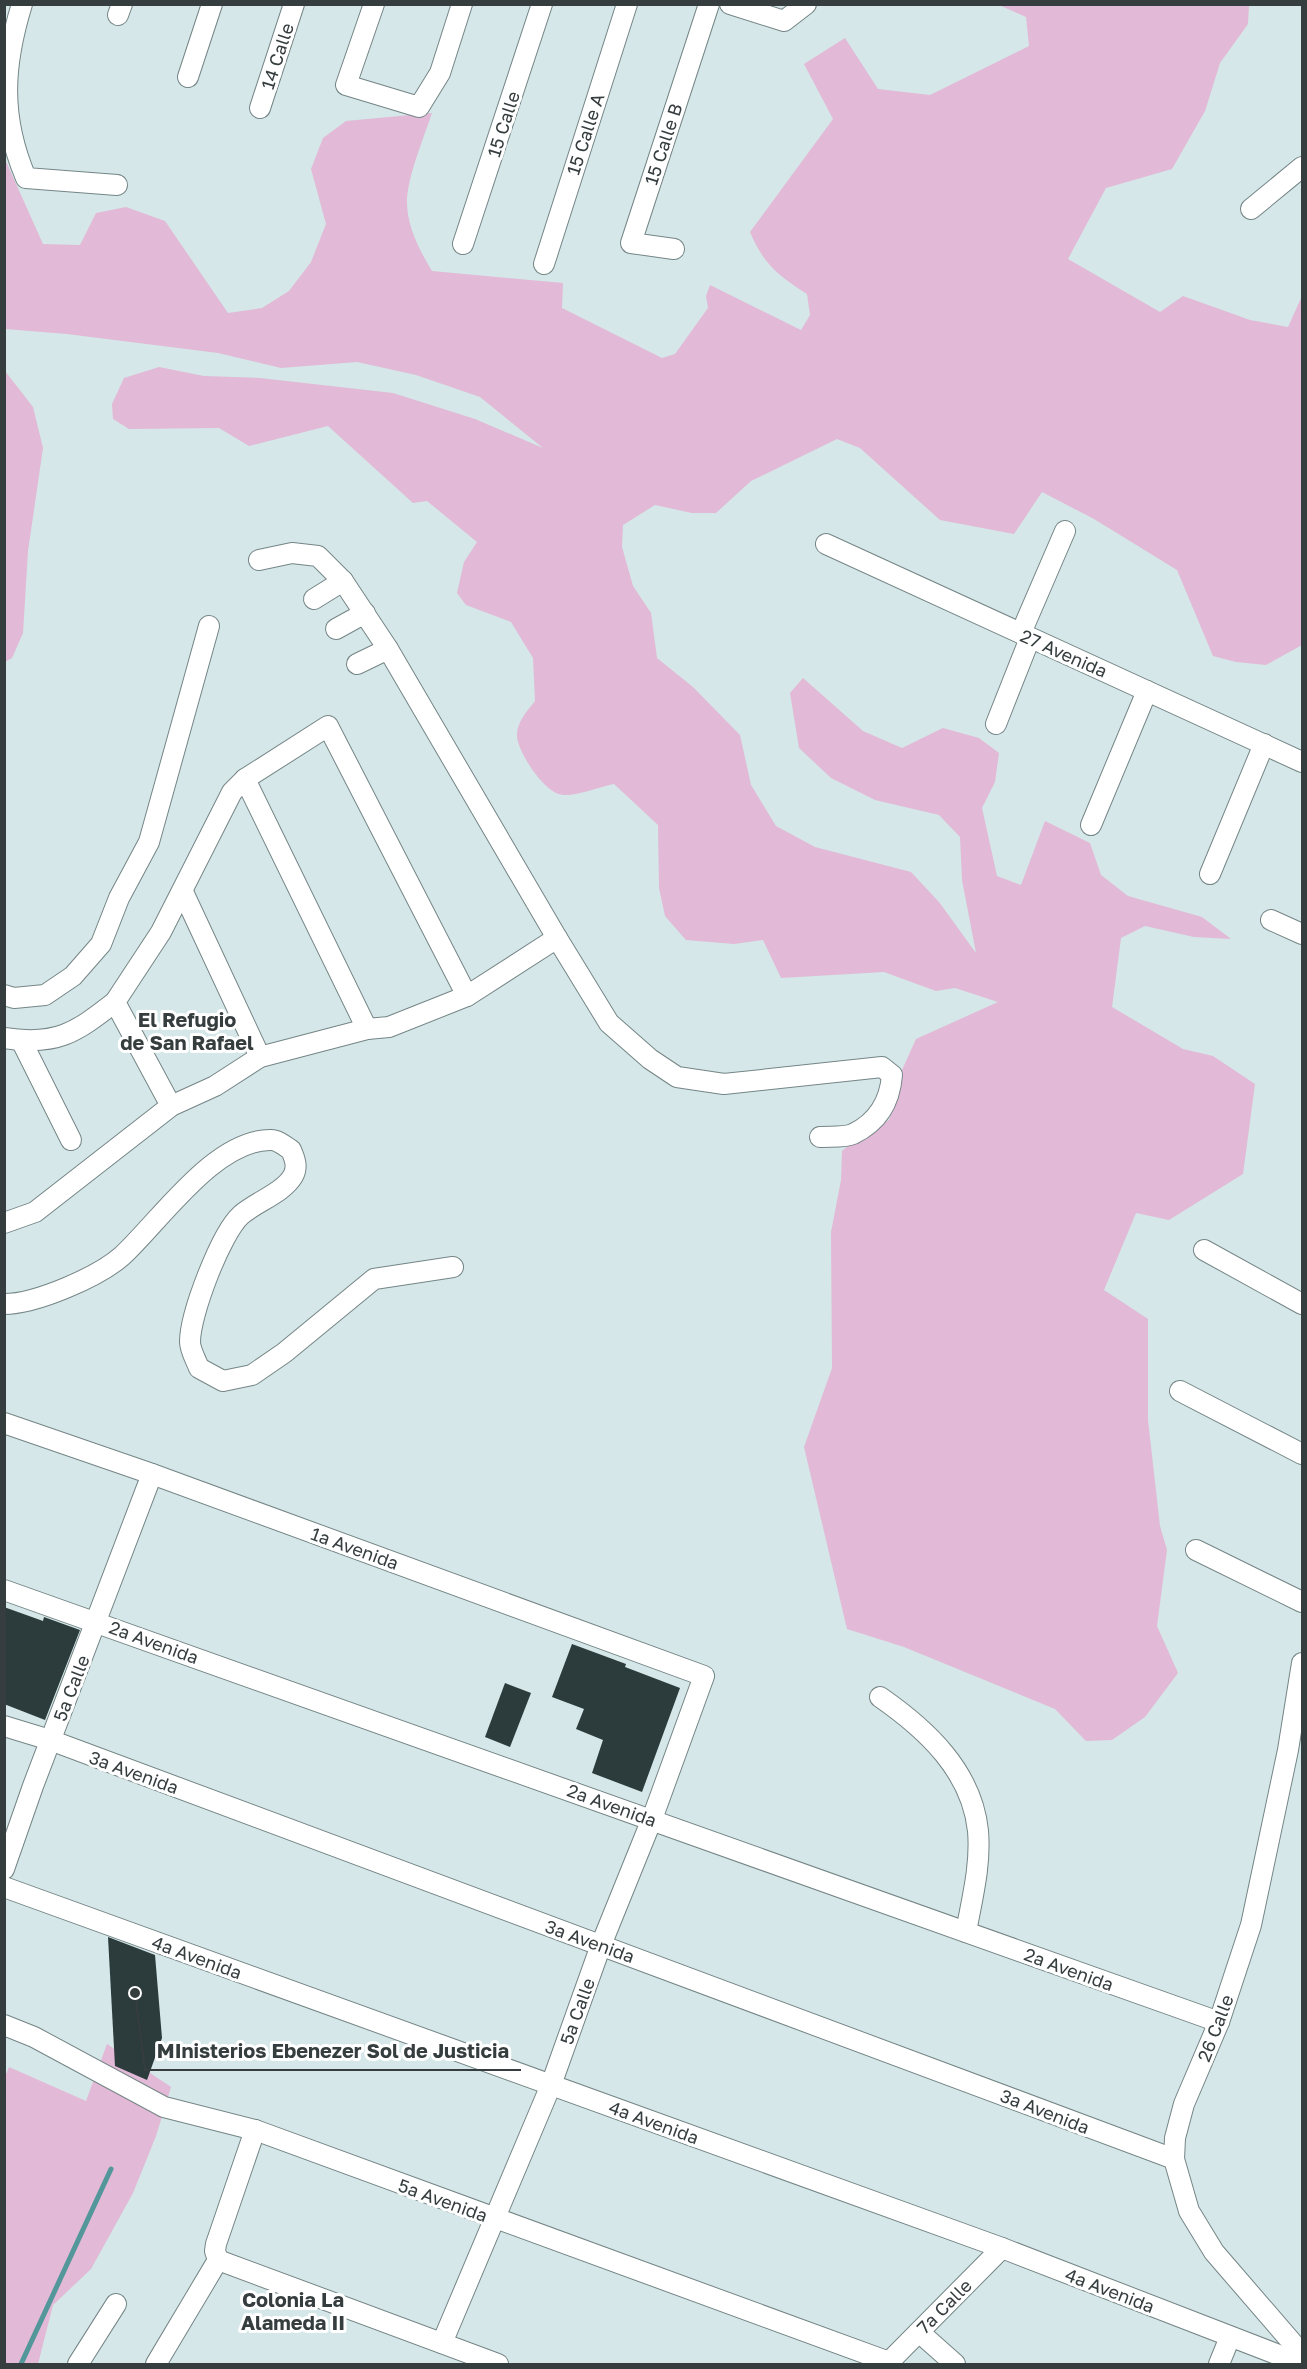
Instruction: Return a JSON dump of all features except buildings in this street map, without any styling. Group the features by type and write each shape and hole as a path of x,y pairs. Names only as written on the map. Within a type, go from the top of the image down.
{"street":[{"path":"22,4 9,47 7,116 18,160 26,177 117,185"},
{"path":"188,77 212,4"},
{"name":"14 Calle","path":"260,108 294,4"},
{"path":"374,4 346,85 419,107 440,73 462,4"},
{"name":"15 Calle","path":"463,244 542,4"},
{"name":"15 Calle A","path":"544,264 627,4"},
{"name":"15 Calle B","path":"674,249 631,243 709,4"},
{"path":"730,4 776,14 806,4"},
{"path":"1251,209 1302,167"},
{"path":"996,724 1065,531"},
{"name":"27 Avenida","path":"826,544 1302,762"},
{"path":"259,560 292,553 318,555 343,581 388,649 609,1023 650,1059 677,1077 724,1084 882,1067 892,1075 891,1090 881,1113 851,1135 820,1137"},
{"path":"314,599 343,581"},
{"path":"336,629 365,613"},
{"path":"4,995 14,998 45,995 73,976 101,944 119,898 149,842 209,626"},
{"path":"357,664 388,649"},
{"path":"1091,825 1147,691"},
{"path":"13,1039 40,1042 80,1030 115,1002 161,932 232,792 245,779 328,726 467,996"},
{"path":"1210,874 1264,744"},
{"path":"245,779 367,1029"},
{"path":"183,892 260,1058"},
{"path":"1271,920 1302,934"},
{"path":"4,1223 35,1212 171,1106 215,1086 260,1058 367,1029 389,1027 467,996 557,938"},
{"path":"115,1002 171,1106"},
{"path":"13,1039 71,1140"},
{"path":"4,1304 16,1304 66,1289 120,1257 199,1174 251,1143 273,1140 291,1150 296,1162 293,1176 239,1217 222,1245 195,1312 190,1344 199,1368 222,1381 252,1376 284,1353 374,1279 453,1266"},
{"path":"1204,1250 1302,1304"},
{"path":"1180,1391 1302,1454"},
{"name":"1a Avenida","path":"4,1423 152,1474 704,1676"},
{"name":"5a Calle","path":"4,1869 50,1740 152,1474"},
{"path":"1197,1550 1302,1602"},
{"name":"2a Avenida","path":"4,1590 1219,2022"},
{"name":"26 Calle","path":"1302,1664 1295,1749 1251,1925 1219,2022 1184,2104 1175,2138 1174,2159 1189,2211 1214,2252 1302,2354"},
{"name":"5a Calle","path":"442,2343 551,2085 601,1945 652,1819 704,1676"},
{"path":"880,1697 931,1736 950,1760 968,1796 978,1830 977,1867 966,1932"},
{"name":"3a Avenida","path":"4,1726 50,1740 1174,2159"},
{"name":"4a Avenida","path":"4,1887 1002,2248 1302,2364"},
{"name":"5a Avenida","path":"4,2025 34,2037 164,2106 255,2130 888,2363"},
{"path":"156,2364 218,2260 215,2251 216,2244 255,2130"},
{"name":"7a Calle","path":"888,2363 1002,2248"},
{"path":"218,2260 498,2364"},
{"path":"78,2364 116,2304"},
{"path":"919,2332 955,2364"},
{"path":"1219,2364 1230,2337"}],"shaded area":[{"path":"999,5 1249,5 1248,24 1220,63 1205,111 1172,169 1106,188 1068,259 1160,312 1183,296 1250,320 1288,327 1302,296 1302,645 1266,665 1236,662 1213,656 1177,570 1094,519 1042,492 1014,534 940,520 860,448 837,439 751,481 716,513 692,513 655,505 623,525 622,547 633,586 651,613 657,658 693,687 740,735 751,785 776,826 815,847 911,872 939,902 976,953 962,880 960,837 939,815 875,800 831,778 799,748 790,693 803,678 863,731 902,748 943,728 979,738 999,753 995,782 982,808 997,876 1021,885 1045,821 1090,843 1101,875 1128,896 1202,917 1231,939 1194,937 1145,926 1121,938 1112,1007 1183,1049 1213,1056 1255,1084 1243,1174 1169,1220 1136,1213 1104,1290 1148,1319 1148,1420 1160,1526 1167,1550 1157,1626 1178,1673 1145,1717 1112,1740 1086,1741 1055,1709 904,1647 847,1629 804,1447 832,1368 831,1232 841,1180 842,1151 867,1130 889,1120 900,1089 902,1070 916,1039 998,1002 955,988 936,991 884,972 781,978 763,940 734,944 686,940 665,916 659,888 658,825 614,784 565,795 550,789 528,763 519,744 517,732 523,718 535,701 533,658 511,622 466,605 457,593 464,562 477,542 427,501 413,503 328,426 249,446 219,428 129,429 113,419 112,404 124,378 159,367 204,376 260,378 393,393 475,419 543,448 480,397 416,375 357,362 281,368 218,353 67,334 5,329 4,157 43,244 80,245 96,213 126,207 165,221 228,313 262,308 289,291 311,262 326,224 311,169 323,138 346,121 432,113 413,170 407,202 412,230 432,271 563,283 562,308 662,358 675,354 708,308 706,296 710,285 801,330 810,315 807,294 773,268 761,253 750,232 833,119 804,64 845,38 878,89 930,95 1029,46 1026,17"},
{"path":"5,371 33,407 43,448 28,551 23,633 12,658 5,662"},
{"path":"107,2044 171,2087 156,2136 133,2193 91,2269 53,2305 38,2364 5,2364 5,2077 9,2067 86,2101"}],"waterway":[{"path":"21,2364 111,2169"}],"place":[{"name":"MInisterios Ebenezer Sol de Justicia","path":"135,1993"}],"district":[{"name":"El Refugio de San Rafael","path":"187,1030"},
{"name":"Colonia La Alameda II","path":"293,2310"}]}
